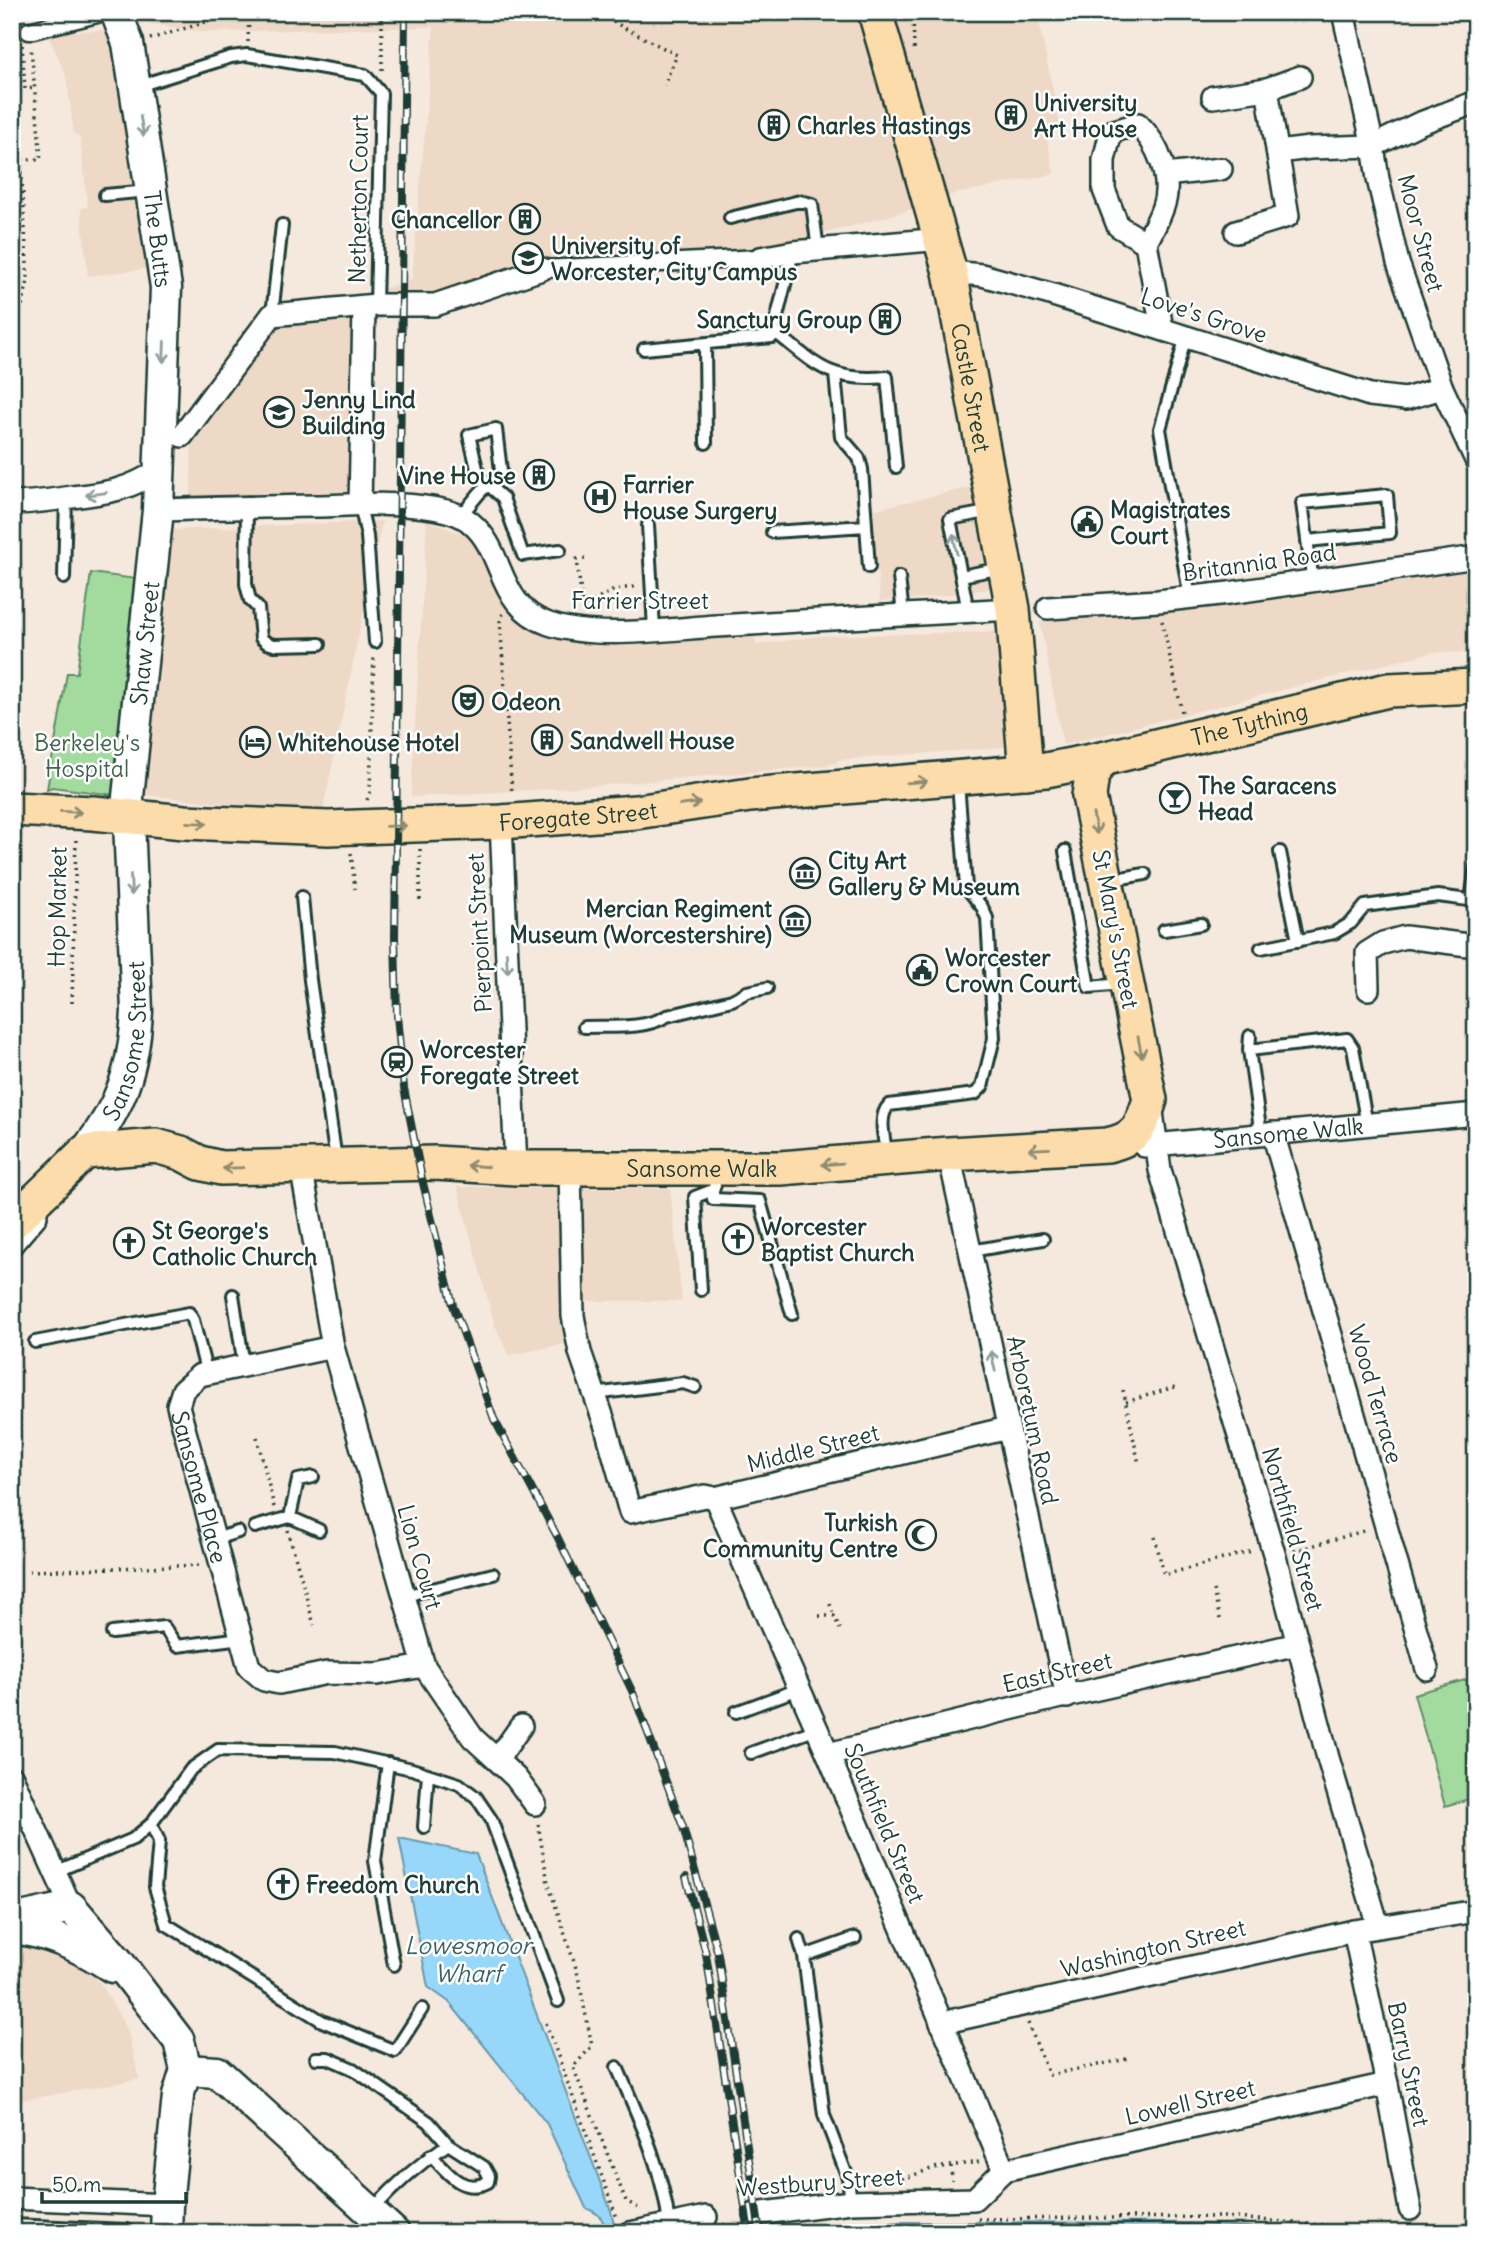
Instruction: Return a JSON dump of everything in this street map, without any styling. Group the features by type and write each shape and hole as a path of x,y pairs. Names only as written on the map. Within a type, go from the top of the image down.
{"main road":[{"name":"Castle Street","path":"876,12 950,272 1013,608 1026,772"},
{"name":"The Butts","path":"118,14 128,43 166,287 159,470"},
{"name":"Shaw Street","path":"129,817 128,797 158,510 159,470"},
{"name":"The Tything","path":"1026,772 1102,759 1388,690 1476,686"},
{"name":"St Mary's Street","path":"1102,759 1093,775 1089,796 1106,881 1123,937 1127,983 1150,1100"},
{"name":"Foregate Street","path":"12,809 184,822 328,828 507,809 636,812 750,795 1026,772"},
{"name":"Sansome Street","path":"12,1223 76,1162 104,1129 122,1095 131,1066 136,1035 129,817"},
{"path":"1105,1146 1124,1142 1138,1131 1150,1100"},
{"path":"12,1209 76,1162 156,1146 220,1168 301,1166"},
{"name":"Sansome Walk","path":"301,1166 435,1163 516,1168 570,1161 715,1179 781,1168 949,1154 1105,1146"},
{"path":"12,1920 71,1906 179,2041 186,2070 178,2096 167,2219"},
{"path":"12,1928 36,1931 63,1939 130,1978"},
{"path":"186,2070 218,2072 394,2233"}],"street":[{"name":"Moor Street","path":"1343,12 1398,264 1442,388 1476,460"},
{"path":"29,31 118,14"},
{"path":"1213,97 1267,89 1300,78"},
{"path":"1236,232 1288,216 1267,89"},
{"path":"1278,152 1373,146 1418,124 1476,102"},
{"path":"1146,243 1118,226 1104,190 1104,160 1111,132 1138,124 1151,138 1165,175 1164,205 1146,243 1162,328"},
{"path":"1165,175 1221,169"},
{"path":"182,436 272,315 370,306 435,306 542,270 760,258 793,252 942,239"},
{"name":"Love's Grove","path":"950,272 982,275 1162,328 1370,395 1405,399 1442,388"},
{"path":"360,505 370,306"},
{"path":"12,503 33,504 119,491 141,482 159,470"},
{"name":"Farrier Street","path":"158,510 360,505 431,507 468,520 484,534 504,582 514,598 530,614 548,624 578,631 649,630 1013,608"},
{"name":"Britannia Road","path":"1048,608 1190,598 1313,583 1476,557"},
{"name":"Pierpoint Street","path":"507,809 516,1168"},
{"path":"1368,989 1367,953 1383,943 1405,937 1476,946"},
{"name":"Northfield Street","path":"1150,1100 1160,1170 1273,1552 1328,1758 1378,1926"},
{"name":"Sansome Walk","path":"1105,1146 1157,1146 1476,1114"},
{"name":"Wood Terrace","path":"1267,1134 1386,1524 1427,1670"},
{"name":"Arboretum Road","path":"949,1154 1067,1697"},
{"path":"570,1161 573,1316 580,1352 594,1394"},
{"path":"12,1244 76,1162"},
{"path":"301,1166 333,1347"},
{"name":"Sansome Place","path":"333,1347 200,1375 183,1390 178,1406 249,1667 264,1680 279,1683 327,1674 377,1674 424,1666"},
{"name":"Lion Court","path":"333,1347 424,1666 473,1738 516,1777 536,1804"},
{"name":"Middle Street","path":"594,1394 630,1512 705,1496 715,1498 1007,1427"},
{"name":"Southfield Street","path":"715,1498 828,1754 894,1925 941,2023 1001,2165"},
{"name":"East Street","path":"828,1754 1298,1644"},
{"path":"498,1760 521,1726"},
{"path":"12,1777 71,1906"},
{"name":"Washington Street","path":"941,2023 1354,1931 1475,1911"},
{"name":"Barry Street","path":"1354,1931 1410,2208"},
{"name":"Lowell Street","path":"1001,2165 1387,2084"},
{"name":"Westbury Street","path":"748,2220 851,2203 974,2199 1001,2165"},
{"path":"12,2198 167,2219"},
{"path":"628,2224 669,2225 706,2217"}],"lane":[{"path":"135,86 150,84 231,57 247,55 365,75 381,93"},
{"name":"Netherton Court","path":"370,306 381,93"},
{"path":"105,195 152,190"},
{"path":"730,218 800,201 812,204 818,250"},
{"path":"272,315 282,225"},
{"path":"644,349 772,337 793,252"},
{"path":"774,331 815,364 835,374 855,379 887,377 896,467"},
{"path":"1186,336 1160,429 1190,598"},
{"path":"705,344 706,443"},
{"path":"835,374 841,437 859,458 862,469 869,566"},
{"path":"461,517 480,490 486,484 501,471 496,429 469,435 480,477 486,484 503,498 523,555 560,550"},
{"path":"1307,541 1390,533 1387,495 1302,503 1307,541 1313,583"},
{"path":"64,578 66,498"},
{"path":"360,505 367,536 375,642"},
{"path":"247,508 246,584 250,600 258,608 261,638 275,645 320,644"},
{"path":"968,611 950,519 995,510"},
{"path":"648,525 649,630"},
{"path":"772,531 866,526"},
{"path":"961,576 1005,567"},
{"path":"899,577 903,615"},
{"path":"888,1159 883,1121 889,1105 975,1094 982,1087 994,1038 987,918 966,887 958,778"},
{"path":"1065,851 1089,987 1127,983"},
{"path":"1280,852 1298,941"},
{"path":"1261,947 1334,933 1351,923 1366,906 1437,896 1473,901 1476,866"},
{"path":"1106,881 1145,874"},
{"path":"302,897 310,980 337,1167"},
{"path":"1164,930 1201,924"},
{"path":"584,1027 658,1022 667,1016 732,1000 747,992 767,988"},
{"path":"1250,1036 1249,1050 1267,1134"},
{"path":"1249,1050 1347,1039 1353,1048 1367,1125"},
{"path":"701,1290 695,1197 715,1179"},
{"path":"715,1179 713,1199 760,1201 792,1314"},
{"path":"970,1251 1043,1238"},
{"path":"233,1295 244,1366"},
{"path":"35,1342 188,1312 193,1320 207,1374"},
{"path":"594,1394 683,1383 695,1387"},
{"path":"284,1519 298,1480 313,1477"},
{"path":"255,1527 284,1519 319,1531"},
{"path":"215,1539 238,1532"},
{"path":"404,1596 493,1574"},
{"path":"112,1633 164,1627 177,1646 242,1639"},
{"path":"736,1712 799,1689"},
{"path":"751,1753 817,1729"},
{"path":"55,1872 133,1839 151,1825 191,1769 218,1750 335,1752 388,1763 459,1784 476,1797 491,1819 558,2001"},
{"path":"388,1763 375,1861 394,1965"},
{"path":"424,1827 428,1774"},
{"path":"151,1825 159,1840 155,1887 166,1924 322,2021 395,2051 422,2009"},
{"path":"799,1938 804,1956 824,2115 848,2178 851,2203"},
{"path":"804,1956 855,1938"},
{"path":"316,2058 328,2058 353,2069 429,2122 448,2144 484,2167 489,2176 488,2182 478,2186 462,2184 431,2155"},
{"path":"617,2067 650,2146 666,2197 669,2225"},
{"path":"371,2211 431,2155 448,2144"},
{"path":"12,2225 132,2233"}],"path":[{"path":"154,38 239,12"},
{"path":"248,40 249,12"},
{"path":"381,93 382,12"},
{"path":"594,12 677,55 663,85"},
{"path":"913,12 914,54"},
{"path":"12,160 41,159 29,31"},
{"path":"25,75 25,89 34,89"},
{"path":"12,346 27,281 21,160"},
{"path":"585,559 577,559 582,604 649,630"},
{"path":"586,606 614,590 640,586"},
{"path":"507,809 500,619 514,598"},
{"path":"1158,601 1188,739"},
{"path":"370,792 375,642"},
{"name":"Hop Market","path":"72,1003 76,812"},
{"path":"350,844 355,889"},
{"path":"420,844 420,900"},
{"path":"1125,1402 1178,1386"},
{"path":"1123,1390 1139,1464"},
{"path":"257,1437 314,1625"},
{"path":"1155,1537 1164,1575 1386,1524"},
{"path":"29,1571 222,1564"},
{"path":"1213,1590 1221,1623"},
{"path":"830,1604 840,1629"},
{"path":"819,1616 834,1616"},
{"path":"536,1804 548,1883 577,1971 592,2046 573,2067 626,2201 628,2224"},
{"path":"1475,1911 1472,2125 1476,2126"},
{"path":"1020,2005 1049,2075 1127,2059"},
{"path":"545,2023 628,2224"},
{"path":"895,2181 934,2168 1001,2165"},
{"path":"626,2201 669,2225"},
{"path":"706,2217 728,2227 748,2220"},
{"path":"969,2219 1224,2217 1416,2233"}],"shaded area":[{"name":"University of Worcester, City Campus","path":"147,12 1037,12 1060,125 1045,130 1054,174 954,194 903,212 759,251 523,265 426,300 374,323 353,496 191,496 192,427 276,322 353,320 362,297 412,279 434,27 205,32 151,24"},
{"path":"109,30 118,63 150,268 88,276 81,209 88,206 80,138 74,133 66,75 49,37 65,32"},
{"path":"976,486 995,584 988,589 880,601 872,510"},
{"path":"427,520 472,538 481,550 499,599 522,622 552,639 607,646 754,636 756,645 820,636 996,632 1005,747 837,760 837,763 820,766 580,787 411,797"},
{"path":"382,521 323,810 291,811 139,794 173,530"},
{"path":"1476,571 1476,653 1433,652 1063,745 1040,622 1244,603 1401,575"},
{"path":"457,1187 670,1188 682,1301 586,1301 588,1339 509,1355 495,1325"},
{"path":"12,1944 54,1949 81,1961 102,1986 127,2029 139,2079 12,2102"}],"green space":[{"name":"Berkeley's Hospital","path":"91,573 144,580 114,795 52,787 47,789 67,673 77,673"},
{"path":"1476,1677 1476,1797 1445,1806 1414,1694"}],"water":[{"name":"Lowesmoor Wharf","path":"399,1838 476,1854 611,2211 616,2233 607,2233 600,2217 586,2208 547,2124 449,2002 428,1987"},
{"path":"904,2222 1191,2223 1326,2233 706,2233"}],"railway":[{"path":"405,12 395,937 397,1016 404,1088 422,1179 453,1305 494,1419 557,1536 633,1693 683,1827 718,1954 760,2233"},
{"path":"686,1877 706,1954 749,2233"}],"place":[{"name":"University Art House","path":"1011,115"},
{"name":"Charles Hastings","path":"774,125"},
{"name":"Chancellor","path":"525,219"},
{"name":"University of Worcester, City Campus","path":"528,258"},
{"name":"Sanctury Group","path":"885,319"},
{"name":"Jenny Lind Building","path":"279,412"},
{"name":"Vine House","path":"539,475"},
{"name":"Farrier House Surgery","path":"600,497"},
{"name":"Magistrates Court","path":"1087,522"},
{"name":"Odeon","path":"468,701"},
{"name":"Sandwell House","path":"547,740"},
{"name":"Whitehouse Hotel","path":"255,742"},
{"name":"The Saracens Head","path":"1175,798"},
{"name":"City Art Gallery & Museum","path":"805,873"},
{"name":"Mercian Regiment Museum (Worcestershire)","path":"795,921"},
{"name":"Worcester Crown Court","path":"922,970"},
{"name":"Worcester Foregate Street","path":"397,1062"},
{"name":"Worcester Baptist Church","path":"738,1239"},
{"name":"St George's Catholic Church","path":"129,1243"},
{"name":"Turkish Community Centre","path":"921,1535"},
{"name":"Freedom Church","path":"283,1884"}]}
